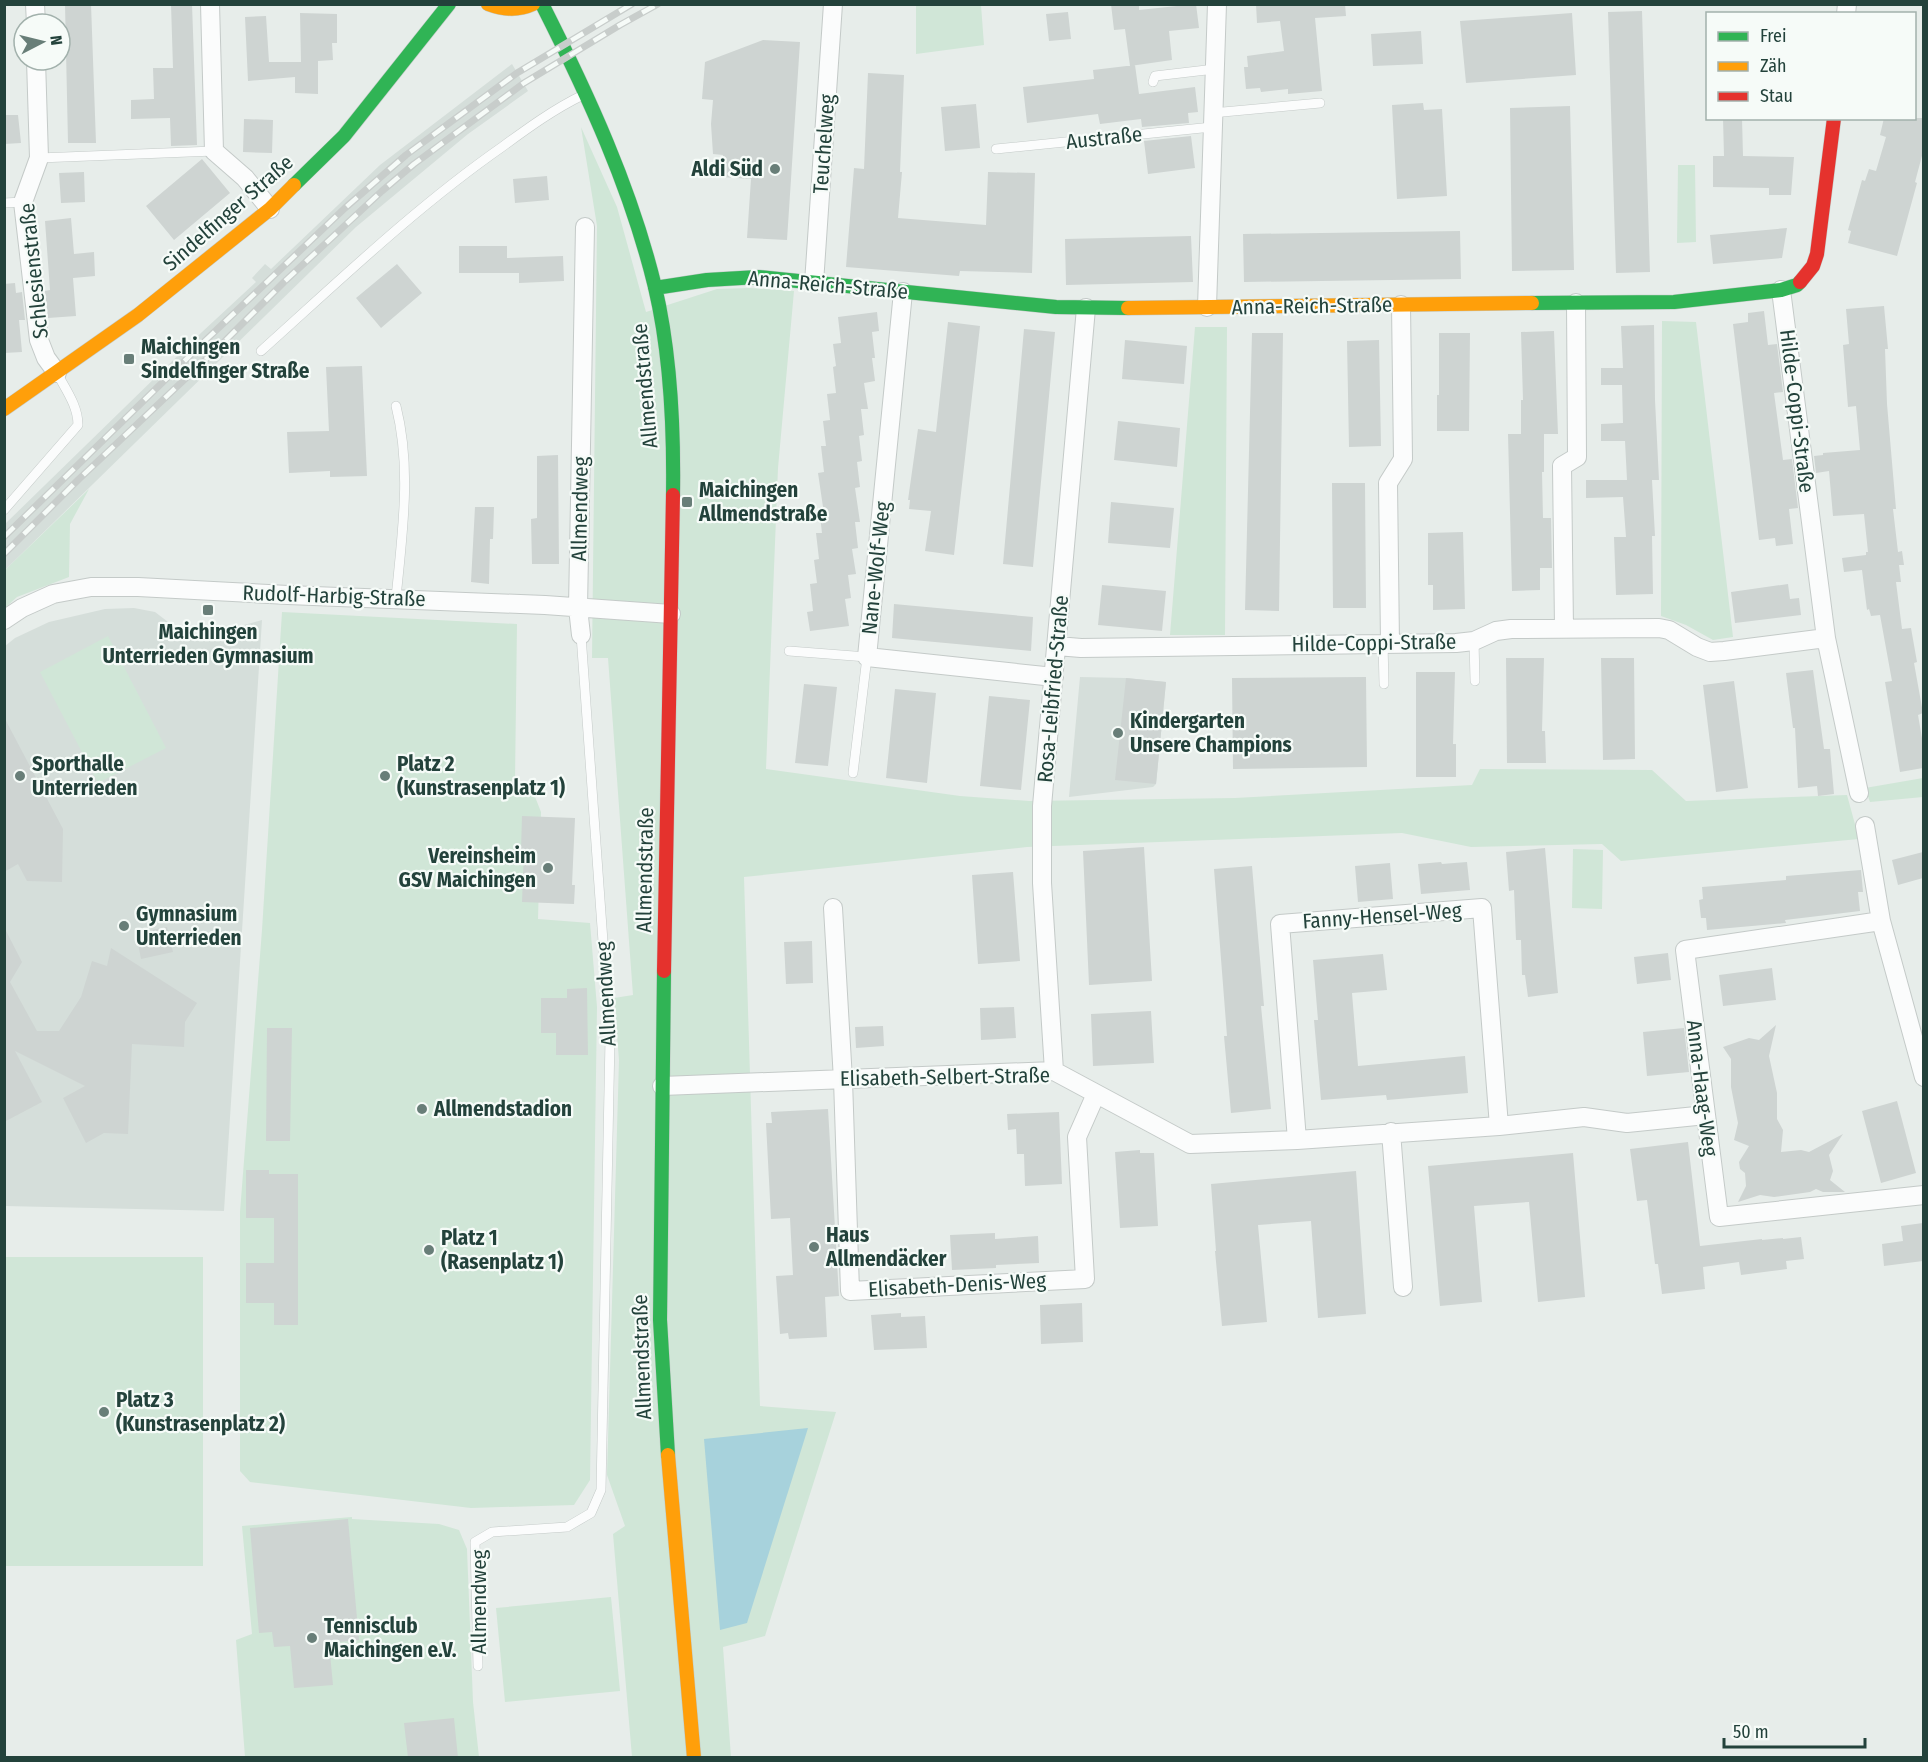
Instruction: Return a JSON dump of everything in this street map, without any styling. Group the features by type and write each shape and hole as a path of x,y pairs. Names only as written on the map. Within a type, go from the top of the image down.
{"main road":[{"name":"Sindelfinger Straße","path":"4,409 138,315 270,209 344,136 449,4"},
{"path":"488,4 502,9 515,10 534,4"},
{"name":"Allmendstraße","path":"542,4 586,94 628,197 655,288 669,381 672,428 671,614 660,1308 670,1476 694,1758"},
{"name":"Anna-Reich-Straße","path":"655,288 692,280 758,277 1056,307 1086,308 1674,302 1759,294 1797,285 1813,266 1817,254 1833,120"}],"street":[{"path":"210,4 214,151 244,178 270,209"},
{"name":"Teuchelweg","path":"814,283 833,4"},
{"path":"1207,307 1217,4"},
{"name":"Schlesienstraße","path":"36,72 39,158 23,202 39,340 46,358 57,373"},
{"name":"Allmendweg","path":"581,635 578,608 585,227"},
{"name":"Hilde-Coppi-Straße","path":"1781,290 1826,638 1859,793"},
{"name":"Nane-Wolf-Weg","path":"903,292 867,657 1054,677"},
{"path":"1564,628 1562,466 1577,457 1576,303"},
{"path":"1387,643 1388,483 1403,459 1401,305"},
{"name":"Rosa-Leibfried-Straße","path":"1054,1071 1042,883 1041,829 1086,308"},
{"name":"Rudolf-Harbig-Straße","path":"4,620 21,608 53,594 91,587 396,598 671,614"},
{"name":"Hilde-Coppi-Straße","path":"1057,646 1081,648 1474,641 1496,631 1511,629 1659,628 1669,630 1710,652 1826,638"},
{"path":"1865,826 1881,921 1920,1048 1923,1077"},
{"path":"834,908 843,1080"},
{"name":"Fanny-Hensel-Weg","path":"1297,1140 1280,924 1482,908 1499,1126"},
{"name":"Anna-Haag-Weg","path":"1881,921 1685,950 1719,1217 1923,1195"},
{"name":"Elisabeth-Selbert-Straße","path":"662,1086 1054,1071 1190,1144 1297,1140 1499,1126 1584,1117 1626,1123 1706,1115"},
{"name":"Elisabeth-Denis-Weg","path":"843,1080 850,1291 1085,1279 1077,1137 1096,1094"},
{"path":"1391,1132 1403,1287"}],"lane":[{"path":"1153,82 1155,76 1215,69"},
{"path":"261,351 359,262 444,190 533,124 586,94"},
{"name":"Austraße","path":"996,149 1320,103"},
{"path":"39,158 214,151"},
{"path":"4,203 23,202"},
{"path":"4,510 78,425 78,415 74,405 57,373"},
{"path":"396,406 402,429 405,479 396,598"},
{"name":"Allmendweg","path":"478,1666 475,1542 492,1532 567,1527 591,1513 601,1490 610,1039 581,635"},
{"path":"1474,641 1475,681"},
{"path":"1384,684 1387,643"},
{"path":"789,651 867,657 853,773"}],"shaded area":[{"path":"512,64 528,91 468,134 356,227 5,570 5,524 256,282 252,278 265,264 271,269 380,165"},
{"name":"Gymnasium Unterrieden","path":"134,608 155,612 176,628 244,625 262,620 224,1211 5,1206 5,646 15,638 49,622 105,609"},
{"name":"Kindergarten Unsere Champions","path":"1080,677 1166,682 1156,784 1153,787 1069,797"}],"green space":[{"path":"916,5 981,5 984,45 916,54"},
{"path":"581,127 617,207 646,312 717,289 749,288 794,291 778,468 766,769 960,796 1029,801 1235,798 1472,785 1480,769 1652,770 1686,801 1847,795 1859,839 1621,861 1602,844 1471,847 1402,833 1027,847 744,877 760,1406 836,1412 765,1636 723,1647 731,1757 632,1757 613,1534 625,1526 607,1475 619,1060 614,998 633,995 608,658 592,658 597,226"},
{"path":"1678,165 1695,165 1696,242 1677,243"},
{"path":"1662,321 1696,322 1733,637 1713,640 1686,625 1661,616"},
{"path":"1195,327 1227,327 1225,635 1170,635"},
{"path":"89,489 70,524 69,577 17,597 5,608 5,570"},
{"name":"Allmendstadion","path":"282,612 517,624 515,781 530,784 541,812 538,919 590,923 597,1007 590,1480 574,1505 471,1508 250,1482 240,1471 240,1212 262,930"},
{"path":"108,636 166,748 98,783 40,672"},
{"path":"1923,778 1923,797 1870,802 1865,788"},
{"path":"1573,849 1603,850 1602,909 1572,908"},
{"name":"Platz 3 (Kunstrasenplatz 2)","path":"5,1257 203,1257 203,1566 5,1566"},
{"name":"Tennisclub Maichingen e.V.","path":"352,1517 352,1519 439,1524 459,1530 467,1549 473,1702 479,1757 245,1757 236,1640 252,1634 242,1526"},
{"path":"611,1597 620,1691 505,1702 496,1608"}],"water":[{"path":"808,1428 747,1623 720,1630 704,1439"}],"building":[{"path":"65,4 91,4 96,143 68,143 66,72 72,72 72,12 65,12"},
{"path":"171,4 192,4 197,145 171,146 170,118 131,119 131,100 154,99 153,68 173,68"},
{"path":"1111,4 1139,4 1139,10 1196,4 1199,28 1169,31 1172,60 1130,66 1125,29 1114,30"},
{"path":"1256,4 1345,4 1346,16 1315,18 1322,91 1288,94 1288,89 1261,92 1260,88 1246,89 1244,67 1248,67 1247,56 1284,51 1280,21 1257,23"},
{"path":"1642,11 1650,272 1616,273 1608,12"},
{"path":"1068,12 1071,39 1049,41 1046,14"},
{"path":"300,13 337,14 337,43 332,43 333,60 318,61 318,94 295,93 295,77 248,81 245,17 266,16 269,62 301,62"},
{"path":"1572,13 1576,75 1466,83 1460,21"},
{"path":"1421,31 1423,64 1373,66 1371,34"},
{"path":"763,40 800,42 787,240 747,238 751,179 721,177 723,155 713,154 711,124 713,100 702,99 705,62"},
{"path":"1135,65 1139,94 1195,87 1198,112 1188,113 1189,123 1142,127 1141,119 1100,124 1098,114 1027,123 1023,87 1094,79 1093,70"},
{"path":"868,73 904,75 900,172 902,172 898,218 986,225 988,172 1035,173 1032,273 960,271 959,276 846,267 854,168 864,169"},
{"path":"1423,103 1424,110 1442,109 1447,196 1397,199 1392,105"},
{"path":"976,104 980,148 945,151 941,107"},
{"path":"1570,106 1574,270 1512,271 1510,108"},
{"path":"4,115 18,115 21,143 4,144"},
{"path":"1923,118 1923,152 1897,256 1848,243 1851,231 1848,230 1862,180 1865,181 1869,169 1876,171 1886,137 1880,135 1884,120"},
{"path":"244,119 273,120 272,153 243,152"},
{"path":"1723,120 1742,120 1743,156 1794,157 1791,195 1769,195 1769,188 1713,187 1713,156 1724,156"},
{"path":"1191,136 1195,168 1148,174 1144,141"},
{"path":"202,159 230,193 174,240 146,206"},
{"path":"84,172 85,202 61,203 59,173"},
{"path":"547,176 549,200 515,203 513,179"},
{"path":"71,218 74,254 94,252 95,276 73,278 76,316 48,318 45,291 50,290 45,221"},
{"path":"1787,228 1782,258 1713,264 1710,235"},
{"path":"1460,231 1461,279 1244,282 1243,234"},
{"path":"1191,236 1193,282 1066,285 1065,239"},
{"path":"459,246 507,246 507,258 563,256 564,281 519,283 519,273 459,273"},
{"path":"397,264 422,293 381,328 356,298"},
{"path":"15,283 16,293 22,292 25,320 19,320 22,352 4,353 4,284"},
{"path":"1884,306 1888,349 1885,349 1887,404 1896,509 1893,509 1898,552 1902,551 1904,565 1899,565 1901,582 1896,582 1902,629 1911,628 1917,662 1914,663 1923,713 1918,715 1923,744 1923,768 1900,772 1885,682 1892,681 1880,615 1871,616 1869,609 1867,610 1862,570 1844,572 1842,558 1866,555 1868,552 1864,514 1833,516 1829,471 1816,473 1814,456 1823,455 1823,453 1860,450 1856,406 1848,407 1843,345 1849,344 1846,309"},
{"path":"1764,311 1768,345 1777,344 1783,392 1774,393 1783,460 1792,459 1798,508 1789,509 1793,544 1776,546 1775,538 1759,540 1733,324 1748,322 1748,313"},
{"path":"877,312 879,331 872,332 875,381 864,383 868,409 861,409 864,435 859,436 862,461 857,462 860,487 855,488 860,522 855,522 858,548 852,549 856,574 848,575 851,598 845,599 849,626 810,631 807,612 813,611 810,584 817,583 814,560 819,559 816,533 822,533 819,507 823,507 818,473 824,472 821,446 826,446 823,421 830,420 827,394 836,393 833,344 841,343 838,317"},
{"path":"948,322 980,326 954,555 925,551 931,511 909,509 910,500 908,500 918,429 936,432"},
{"path":"1654,325 1659,480 1652,480 1655,536 1652,536 1653,594 1616,595 1614,537 1626,537 1623,497 1586,498 1586,480 1627,480 1625,441 1601,441 1601,424 1623,423 1622,385 1601,385 1601,368 1623,368 1621,326"},
{"path":"1024,329 1055,332 1033,567 1003,564"},
{"path":"1554,331 1558,434 1544,434 1544,472 1542,472 1543,518 1551,518 1552,568 1540,568 1540,590 1512,591 1508,434 1521,434 1521,400 1523,400 1521,332"},
{"path":"1252,333 1283,333 1279,611 1245,610"},
{"path":"1439,333 1470,333 1469,431 1437,431"},
{"path":"1125,340 1187,346 1184,384 1122,379"},
{"path":"1379,340 1381,446 1349,447 1347,341"},
{"path":"362,366 367,476 330,477 330,471 289,473 287,432 329,431 326,367"},
{"path":"1118,421 1180,428 1177,467 1114,460"},
{"path":"558,455 559,564 532,564 531,519 537,518 537,456"},
{"path":"1332,483 1365,483 1366,608 1333,608"},
{"path":"1111,502 1174,508 1170,548 1108,543"},
{"path":"475,507 494,507 493,539 490,539 489,584 471,582"},
{"path":"1463,532 1465,609 1433,610 1433,585 1428,585 1428,533"},
{"path":"1788,584 1790,599 1799,598 1801,615 1735,623 1731,592"},
{"path":"1102,585 1166,591 1162,631 1098,625"},
{"path":"894,604 1033,617 1031,651 892,638"},
{"path":"1506,658 1544,658 1542,731 1545,731 1546,763 1507,763"},
{"path":"1601,658 1634,658 1635,759 1603,760"},
{"path":"1813,670 1824,749 1830,749 1834,794 1818,796 1817,786 1798,788 1795,728 1793,728 1786,673"},
{"path":"1416,672 1455,672 1453,744 1456,744 1456,777 1416,777"},
{"path":"1366,677 1367,767 1233,769 1232,678"},
{"path":"1126,678 1166,682 1156,784 1115,780"},
{"path":"1734,681 1748,788 1716,792 1703,685"},
{"path":"804,684 837,687 828,766 795,763"},
{"path":"895,689 936,693 927,783 886,778"},
{"path":"989,696 1030,700 1021,790 980,786"},
{"name":"Sporthalle Unterrieden","path":"4,717 63,829 62,882 27,881 18,864 4,872"},
{"name":"Vereinsheim GSV Maichingen","path":"522,816 575,818 572,885 575,885 574,904 522,902 524,850 521,850"},
{"path":"1144,847 1152,981 1089,985 1083,851"},
{"path":"1545,848 1558,993 1528,997 1525,975 1522,975 1521,940 1516,940 1514,890 1509,891 1506,852"},
{"path":"1923,852 1923,878 1898,885 1892,860"},
{"path":"1441,862 1442,864 1467,862 1470,890 1421,894 1418,864"},
{"path":"1390,863 1393,899 1358,902 1355,866"},
{"path":"1252,866 1264,1006 1261,1006 1271,1109 1231,1113 1214,869"},
{"path":"1861,870 1863,892 1858,892 1860,911 1785,920 1786,923 1707,930 1706,918 1701,918 1699,900 1703,899 1702,887 1786,880 1786,876"},
{"path":"1013,872 1020,961 978,964 972,875"},
{"path":"4,927 22,962 10,982 37,1031 59,1031 81,997 92,961 107,966 111,948 197,1003 185,1022 184,1047 132,1044 128,1134 104,1133 86,1143 63,1098 85,1086 15,1051 42,1102 4,1122"},
{"path":"167,927 173,952 141,959 136,933"},
{"path":"812,941 813,983 786,984 784,942"},
{"path":"1668,953 1671,980 1637,984 1634,957"},
{"path":"1383,954 1387,990 1352,993 1358,1066 1465,1056 1468,1093 1387,1100 1386,1095 1321,1100 1314,1020 1318,1020 1313,960"},
{"path":"1772,968 1776,1000 1723,1006 1719,975"},
{"path":"587,988 588,1055 556,1055 556,1033 541,1033 541,998 567,998 567,989"},
{"path":"1014,1007 1016,1038 981,1040 980,1008"},
{"path":"1151,1011 1154,1063 1093,1066 1091,1014"},
{"path":"1776,1025 1769,1056 1777,1093 1777,1119 1783,1130 1781,1152 1801,1150 1809,1152 1843,1134 1829,1155 1833,1171 1830,1180 1845,1192 1823,1192 1816,1189 1810,1192 1774,1197 1760,1195 1738,1202 1746,1186 1745,1173 1740,1169 1739,1162 1749,1146 1734,1140 1738,1123 1731,1087 1731,1059 1723,1047 1749,1038 1759,1040"},
{"path":"883,1026 884,1046 856,1048 855,1027"},
{"path":"267,1028 292,1028 290,1141 266,1141"},
{"path":"1684,1028 1689,1072 1647,1076 1643,1032"},
{"path":"1897,1101 1916,1173 1881,1183 1862,1111"},
{"name":"Haus Allmendäcker","path":"828,1109 839,1296 825,1297 827,1337 789,1339 788,1333 780,1334 776,1276 793,1275 790,1218 771,1219 766,1123 772,1123 771,1112"},
{"path":"1059,1112 1062,1184 1025,1186 1024,1154 1017,1154 1016,1129 1008,1130 1007,1114"},
{"path":"1688,1142 1700,1246 1801,1237 1804,1259 1786,1261 1787,1269 1741,1275 1739,1262 1703,1267 1705,1289 1662,1294 1658,1264 1655,1264 1647,1200 1637,1201 1630,1149"},
{"path":"1140,1150 1140,1153 1154,1153 1158,1226 1120,1228 1115,1152"},
{"path":"1573,1153 1585,1297 1538,1302 1529,1202 1474,1206 1482,1302 1440,1306 1428,1166"},
{"path":"246,1170 269,1170 269,1174 298,1174 298,1325 274,1325 274,1303 246,1303 246,1263 274,1263 274,1218 246,1218"},
{"path":"1356,1171 1366,1314 1318,1318 1311,1221 1258,1225 1267,1322 1222,1326 1211,1184"},
{"path":"1923,1223 1923,1261 1884,1266 1882,1244 1903,1241 1901,1226"},
{"path":"995,1233 995,1239 1038,1236 1039,1263 952,1270 950,1235"},
{"path":"1082,1303 1083,1342 1041,1344 1040,1305"},
{"path":"901,1313 901,1317 925,1316 927,1348 874,1350 871,1315"},
{"path":"348,1519 359,1640 329,1643 333,1685 294,1688 290,1646 274,1647 272,1632 259,1633 250,1528"},
{"path":"454,1718 458,1758 408,1758 404,1723"}],"railway":[{"path":"4,537 209,337 345,208 406,155 517,73 632,4"},
{"path":"4,554 284,282 414,164 524,83 658,4"}],"traffic: fast":[{"path":"294,185 344,136 449,4"},
{"path":"542,4 607,142 634,214 655,287 668,365 673,443 673,495"},
{"path":"655,288 707,280 758,277 1056,307 1128,308"},
{"path":"1532,303 1674,302 1781,290 1800,282"},
{"path":"664,971 660,1320 668,1455"}],"traffic: slow":[{"path":"488,4 511,9 533,4"},
{"path":"4,409 138,315 270,209 294,185"},
{"path":"1128,308 1532,303"},
{"path":"668,1455 694,1758"}],"traffic: jam":[{"path":"1800,282 1813,266 1817,254 1834,120"},
{"path":"664,971 673,495"}],"place":[{"name":"Aldi Süd","path":"775,169"},
{"name":"Maichingen Sindelfinger Straße","path":"129,359"},
{"name":"Maichingen Allmendstraße","path":"687,502"},
{"name":"Maichingen Unterrieden Gymnasium","path":"208,610"},
{"name":"Kindergarten Unsere Champions","path":"1118,733"},
{"name":"Sporthalle Unterrieden","path":"20,776"},
{"name":"Platz 2 (Kunstrasenplatz 1)","path":"385,776"},
{"name":"Vereinsheim GSV Maichingen","path":"548,868"},
{"name":"Gymnasium Unterrieden","path":"124,926"},
{"name":"Allmendstadion","path":"422,1109"},
{"name":"Haus Allmendäcker","path":"814,1247"},
{"name":"Platz 1 (Rasenplatz 1)","path":"429,1250"},
{"name":"Platz 3 (Kunstrasenplatz 2)","path":"104,1412"},
{"name":"Tennisclub Maichingen e.V.","path":"312,1638"}]}
